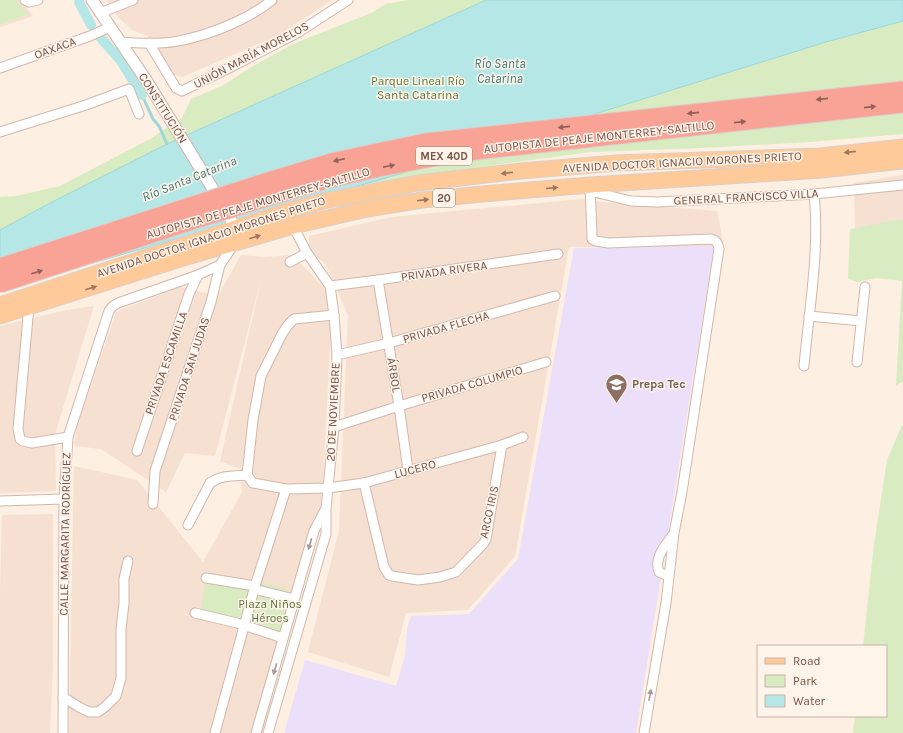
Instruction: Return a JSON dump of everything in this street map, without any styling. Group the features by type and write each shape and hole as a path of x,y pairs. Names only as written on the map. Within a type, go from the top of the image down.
{"highway":[{"name":"AUTOPISTA DE PEAJE MONTERREY-SALTILLO","path":"0,267 271,180 336,161 425,142 903,90"},
{"name":"AUTOPISTA DE PEAJE MONTERREY-SALTILLO","path":"0,284 208,216 326,180 379,168 458,153 903,104"}],"main road":[{"name":"AVENIDA DOCTOR IGNACIO MORONES PRIETO","path":"0,305 232,223 324,200 418,183 521,171 616,163 820,156 903,147"},
{"path":"590,188 593,178 597,175 665,170 679,167 693,160"},
{"name":"AVENIDA DOCTOR IGNACIO MORONES PRIETO","path":"0,316 190,256 293,226 337,215 422,200 814,170 903,161"}],"street":[{"path":"25,0 30,2 38,0"},
{"name":"CONSTITUCIÓN","path":"92,0 148,83 232,223"},
{"path":"100,13 133,0"},
{"path":"121,42 148,44 182,40 214,31 247,17 272,0"},
{"name":"UNIÓN MARÍA MORELOS","path":"148,44 176,88 182,91 299,32 348,0"},
{"name":"OAXACA","path":"0,68 90,36 110,26"},
{"path":"0,132 86,105 129,89 139,114"},
{"name":"GENERAL FRANCISCO VILLA","path":"590,188 631,201 657,202 814,194 903,185"},
{"path":"590,188 592,238 596,241 608,242 710,239 716,240 719,247 718,262 682,492 674,533 666,603 644,733"},
{"path":"804,366 816,238 814,194"},
{"path":"220,265 234,244 232,223"},
{"name":"20 DE NOVIEMBRE","path":"268,733 326,534 326,509 334,426 337,355 330,286 306,253 293,226"},
{"path":"290,262 306,253"},
{"name":"PRIVADA RIVERA","path":"330,286 558,254"},
{"name":"CALLE MARGARITA RODRÍGUEZ","path":"63,733 64,499 68,437 109,311 118,303 198,275 220,265"},
{"name":"PRIVADA SAN JUDAS","path":"153,504 155,472 211,302 220,265"},
{"name":"PRIVADA ESCAMILLA","path":"137,451 189,294 198,275"},
{"name":"ÁRBOL","path":"378,280 408,470"},
{"path":"857,362 865,287"},
{"name":"PRIVADA FLECHA","path":"337,355 389,343 555,296"},
{"path":"29,306 18,430 20,439 32,443 68,437"},
{"path":"188,525 210,483 222,477 247,475 253,420 261,376 288,325 294,319 334,315"},
{"path":"809,316 861,321"},
{"name":"PRIVADA COLUMPIO","path":"334,426 546,362"},
{"name":"LUCERO","path":"247,475 252,483 286,489 328,488 364,483 502,445 523,437"},
{"name":"ARCO IRIS","path":"364,483 386,573 392,576 418,580 446,576 456,572 484,543 486,539 502,445"},
{"path":"215,733 255,588 286,489"},
{"path":"0,501 64,499"},
{"path":"256,733 314,531 326,509"},
{"path":"63,697 79,708 90,712 98,712 116,696 120,678 124,579 128,561"},
{"path":"206,578 255,588 294,599"},
{"path":"195,613 284,638"}],"shaded area":[{"path":"0,0 20,0 33,16 0,27"},
{"path":"106,0 332,0 279,35 182,77 168,73 148,36 132,30 118,17"},
{"path":"903,175 903,223 855,228 854,183"},
{"path":"582,199 602,202 717,211 724,247 569,247 515,556 468,610 406,613 389,677 308,652 339,531 348,315 325,263 309,251 309,236 392,217"},
{"name":"Prepa Tec","path":"714,246 636,733 284,733 305,660 396,686 405,656 407,628 411,616 469,614 518,559 574,248"},
{"path":"241,255 266,257 292,255 323,286 332,305 323,483 319,521 257,733 69,733 74,466 137,480 203,562 242,492 240,469 220,461 262,276 215,456 185,453 166,492 101,449 74,446 77,426 116,312 180,287 218,296"},
{"path":"94,306 55,434 56,491 0,493 0,326 66,310"},
{"path":"53,514 53,663 50,733 0,733 0,597 2,515"}],"green space":[{"path":"0,0 16,0 28,14 0,25"},
{"name":"Río Santa Catarina","path":"408,0 903,0 903,134 810,142 591,152 452,171 380,183 338,187 0,289 0,197 16,196 60,186 150,139 182,118 191,99 222,86 253,66 293,44 371,13 386,4"},
{"path":"903,220 903,381 896,386 902,281 876,278 858,282 848,279 850,229"},
{"path":"903,423 903,733 853,733 855,717 887,717 887,645 863,645 874,545 887,460"},
{"path":"214,581 251,590 242,620 201,610 205,584"},
{"name":"Plaza Niños Héroes","path":"260,582 287,589 286,595 292,596 281,637 248,625"}],"water":[{"name":"Río Santa Catarina","path":"486,0 903,0 903,21 826,42 444,161 0,290 0,230 167,144"}],"waterway":[{"path":"79,2 91,25"},
{"path":"100,37 121,61 135,84"},
{"path":"137,87 142,95"},
{"path":"142,95 167,144"}],"place":[{"name":"Prepa Tec","path":"617,404"}],"park label":[{"name":"Parque Lineal Río Santa Catarina","path":"418,88"}]}
